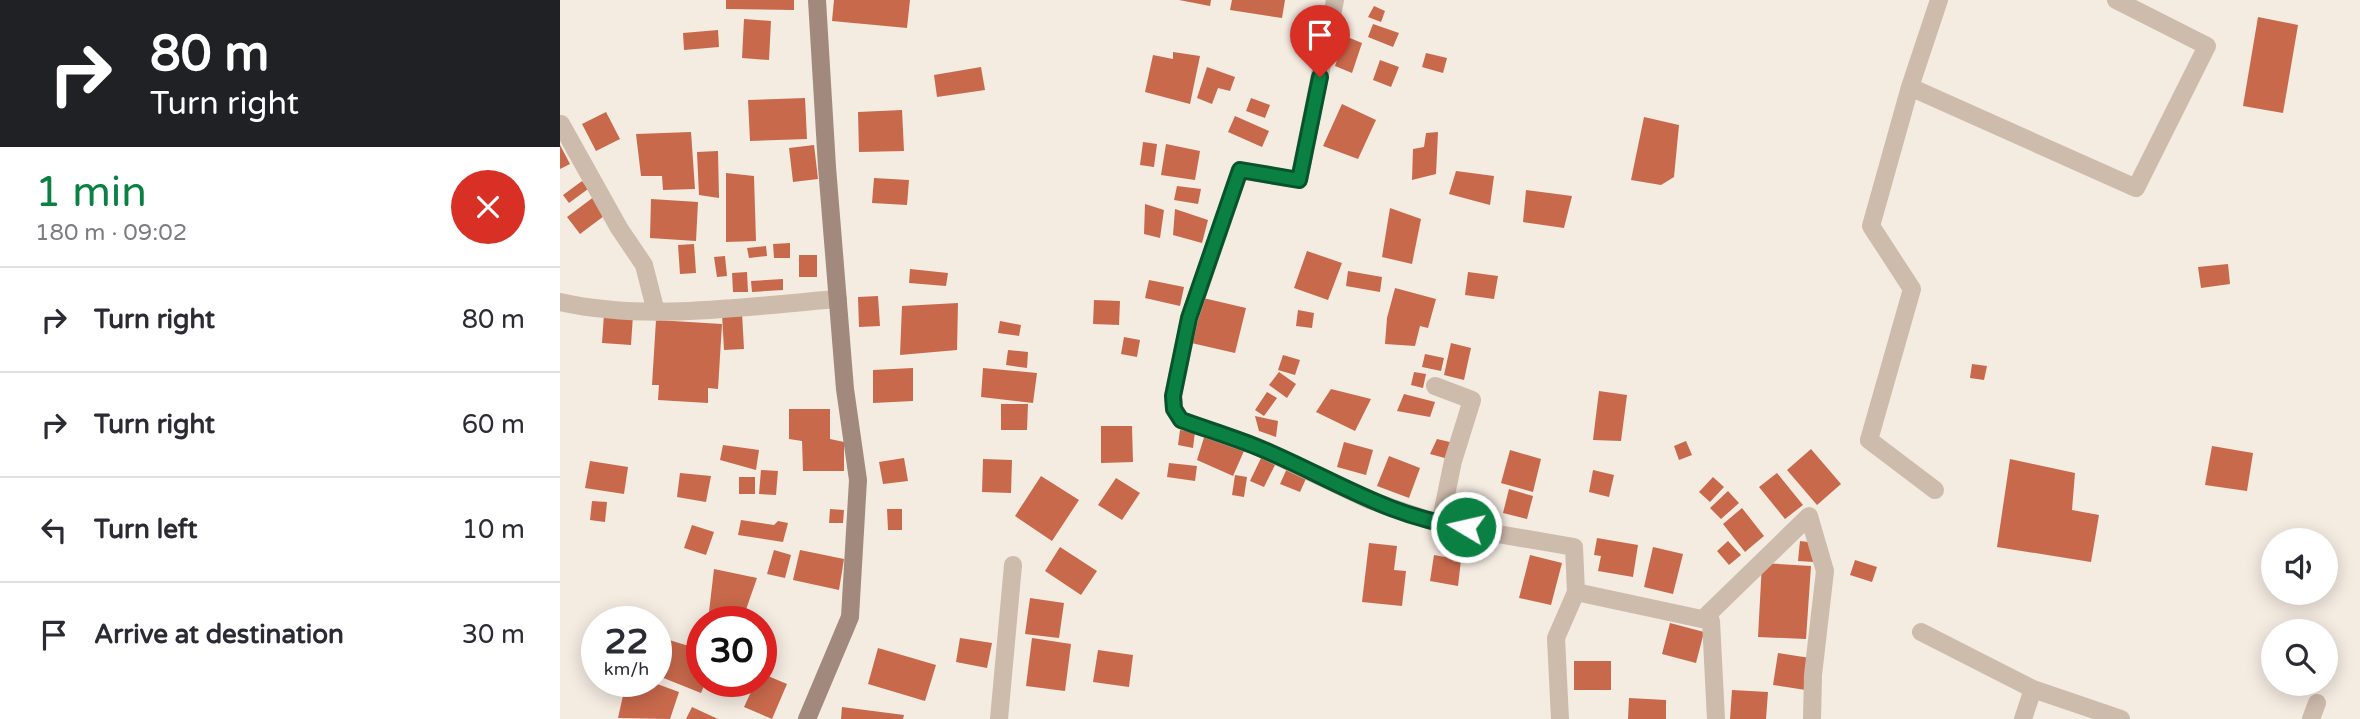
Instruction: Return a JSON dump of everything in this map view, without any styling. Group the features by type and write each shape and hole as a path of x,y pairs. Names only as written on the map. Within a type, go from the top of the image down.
{"street":[{"path":"807,719 850,617 858,480 845,389 817,0"},
{"path":"1335,0 1299,180 1240,170 1189,318 1173,396 1174,409 1181,420 1258,447 1369,500 1440,524 1574,547 1576,592 1556,638 1560,719"},
{"path":"1935,490 1870,440 1912,289 1871,226 1910,88 1940,0"},
{"path":"1910,88 2136,188 2207,46 2116,0"},
{"path":"561,124 619,228 644,265 656,312"},
{"path":"560,302 589,309 656,312 838,299"},
{"path":"1436,386 1472,400 1453,461 1440,524"},
{"path":"1703,619 1810,516 1825,571 1812,719"},
{"path":"999,719 1013,565"},
{"path":"1576,592 1711,621 1716,719"},
{"path":"1921,632 2033,689 2120,719"},
{"path":"2023,719 2033,689"}],"building":[{"path":"726,0 794,0 794,10 726,9"},
{"path":"834,0 910,0 907,28 832,21"},
{"path":"1179,0 1211,0 1210,6"},
{"path":"1232,0 1285,0 1282,18 1230,10"},
{"path":"1374,6 1385,11 1381,22 1368,17"},
{"path":"2258,17 2298,25 2283,113 2243,106"},
{"path":"744,19 771,21 769,60 742,58"},
{"path":"1373,24 1399,33 1393,47 1368,37"},
{"path":"718,30 719,47 684,50 683,33"},
{"path":"1345,36 1362,43 1352,73 1335,66"},
{"path":"1173,52 1200,56 1190,104 1145,92 1153,55 1173,59"},
{"path":"1426,53 1447,58 1443,73 1422,67"},
{"path":"1380,60 1399,67 1391,87 1373,80"},
{"path":"981,67 985,90 937,97 934,75"},
{"path":"1207,67 1235,77 1230,91 1218,88 1212,104 1197,98"},
{"path":"805,98 807,139 750,141 748,100"},
{"path":"1251,98 1270,105 1265,118 1246,111"},
{"path":"1342,104 1376,120 1358,159 1323,146"},
{"path":"902,110 904,151 859,152 858,112"},
{"path":"606,112 620,139 596,151 582,124"},
{"path":"1235,116 1269,131 1262,147 1228,132"},
{"path":"1644,117 1679,125 1674,177 1661,185 1631,180"},
{"path":"691,132 695,189 663,190 662,176 641,176 636,134"},
{"path":"1438,132 1436,174 1412,180 1413,149 1424,147 1426,133"},
{"path":"1143,142 1157,144 1154,167 1140,165"},
{"path":"1166,144 1200,151 1195,180 1161,175"},
{"path":"560,145 570,164 560,169"},
{"path":"814,145 818,179 793,182 789,148"},
{"path":"718,151 719,198 699,195 697,152"},
{"path":"1456,171 1494,176 1490,205 1449,194"},
{"path":"726,173 754,176 756,241 726,242"},
{"path":"874,178 909,180 907,205 872,203"},
{"path":"582,181 588,189 569,203 563,195"},
{"path":"1177,186 1201,189 1198,204 1174,200"},
{"path":"1526,190 1572,196 1564,228 1523,222"},
{"path":"595,196 608,213 580,234 567,217"},
{"path":"651,199 698,202 696,241 650,238"},
{"path":"1145,204 1164,210 1160,238 1144,234"},
{"path":"1390,208 1421,219 1412,264 1382,257"},
{"path":"1175,209 1208,220 1202,243 1173,235"},
{"path":"790,243 790,258 774,258 773,244"},
{"path":"694,244 696,273 680,274 678,245"},
{"path":"766,246 767,256 749,258 747,248"},
{"path":"1307,251 1342,263 1328,300 1294,288"},
{"path":"799,255 817,255 817,277 799,277"},
{"path":"725,256 727,276 717,277 714,257"},
{"path":"2228,264 2230,284 2201,288 2198,267"},
{"path":"910,269 948,273 946,286 909,283"},
{"path":"1348,271 1382,277 1380,292 1346,286"},
{"path":"747,272 748,292 733,292 732,273"},
{"path":"1468,272 1498,276 1494,299 1465,295"},
{"path":"783,279 783,290 752,292 751,281"},
{"path":"1149,280 1184,287 1180,306 1145,298"},
{"path":"1395,288 1436,299 1428,328 1420,326 1415,346 1385,344 1387,318"},
{"path":"878,296 880,326 859,327 858,297"},
{"path":"1199,297 1246,308 1235,353 1187,342"},
{"path":"1094,300 1120,301 1119,325 1093,324"},
{"path":"958,303 957,350 900,355 902,306"},
{"path":"1298,310 1314,313 1312,328 1296,326"},
{"path":"742,313 744,349 724,350 722,314"},
{"path":"604,314 633,315 631,345 602,343"},
{"path":"656,320 722,324 718,389 708,388 708,403 658,400 659,385 652,385"},
{"path":"1000,321 1021,325 1019,336 998,333"},
{"path":"1124,337 1140,340 1137,357 1121,354"},
{"path":"1451,343 1471,348 1464,380 1444,375"},
{"path":"1008,350 1028,352 1027,368 1006,365"},
{"path":"1425,354 1444,358 1441,371 1422,367"},
{"path":"1283,355 1300,360 1295,375 1278,370"},
{"path":"1972,364 1987,366 1984,380 1970,378"},
{"path":"913,368 913,401 873,403 873,370"},
{"path":"983,368 1037,373 1033,403 981,397"},
{"path":"1279,372 1296,384 1287,398 1269,385"},
{"path":"1414,372 1426,374 1423,388 1411,385"},
{"path":"1331,389 1371,399 1355,431 1316,412"},
{"path":"1599,391 1627,395 1621,441 1593,440"},
{"path":"1267,392 1277,398 1264,416 1255,410"},
{"path":"1404,394 1435,402 1430,417 1397,411"},
{"path":"1001,404 1028,404 1027,430 1001,430"},
{"path":"789,409 830,409 830,439 844,442 844,471 803,471 802,441 789,439"},
{"path":"1255,416 1278,421 1276,437 1259,431"},
{"path":"1101,426 1132,426 1133,462 1101,463"},
{"path":"1180,430 1195,432 1193,448 1178,445"},
{"path":"1206,431 1244,451 1233,476 1197,460"},
{"path":"1437,439 1454,443 1452,460 1430,454"},
{"path":"1686,441 1692,455 1679,460 1674,446"},
{"path":"1344,442 1373,450 1366,475 1337,467"},
{"path":"723,445 759,450 756,470 720,460"},
{"path":"2212,446 2253,453 2247,491 2205,485"},
{"path":"1811,449 1841,484 1817,505 1787,470"},
{"path":"1510,450 1541,459 1533,492 1501,483"},
{"path":"1262,456 1276,463 1264,487 1250,481"},
{"path":"1389,456 1420,468 1409,498 1377,486"},
{"path":"904,458 908,481 883,484 879,462"},
{"path":"983,459 1012,460 1011,493 982,492"},
{"path":"2010,459 2075,473 2072,510 2099,515 2091,562 1997,547"},
{"path":"590,461 628,467 624,494 585,488"},
{"path":"1169,463 1197,466 1195,481 1167,477"},
{"path":"1289,464 1309,472 1300,492 1280,484"},
{"path":"761,470 778,471 776,495 759,494"},
{"path":"1593,470 1614,475 1609,497 1589,492"},
{"path":"680,473 711,476 706,502 677,497"},
{"path":"1777,473 1803,505 1785,519 1759,487"},
{"path":"1235,475 1247,477 1244,497 1232,495"},
{"path":"1041,476 1079,500 1052,541 1015,516"},
{"path":"739,477 755,477 755,494 739,494"},
{"path":"1713,477 1724,487 1710,502 1699,492"},
{"path":"1116,478 1140,493 1122,520 1098,505"},
{"path":"1509,489 1533,496 1527,519 1503,513"},
{"path":"1728,491 1739,503 1721,519 1710,508"},
{"path":"592,501 607,502 605,522 590,520"},
{"path":"1742,508 1764,536 1745,552 1723,524"},
{"path":"830,509 844,510 843,523 829,523"},
{"path":"887,509 902,509 902,530 888,530"},
{"path":"741,520 774,525 778,521 788,523 783,542 738,535"},
{"path":"692,525 714,532 706,555 684,548"},
{"path":"1597,538 1638,545 1633,577 1598,571 1601,556 1594,555"},
{"path":"1728,541 1741,555 1729,565 1717,551"},
{"path":"1800,541 1816,543 1814,562 1798,561"},
{"path":"1369,543 1397,546 1394,570 1406,571 1402,606 1362,602"},
{"path":"1060,547 1097,571 1081,595 1045,571"},
{"path":"1653,547 1683,554 1673,594 1644,587"},
{"path":"774,550 791,555 785,578 767,574"},
{"path":"800,550 844,559 839,590 793,580"},
{"path":"1434,555 1461,560 1458,586 1430,581"},
{"path":"1530,555 1562,563 1551,605 1519,598"},
{"path":"1855,560 1877,567 1872,582 1850,575"},
{"path":"1762,563 1811,566 1806,639 1758,637"},
{"path":"714,569 757,578 747,606 710,606"},
{"path":"1030,598 1064,603 1059,638 1025,634"},
{"path":"1670,623 1704,632 1696,663 1662,654"},
{"path":"960,638 992,643 987,668 956,662"},
{"path":"1032,638 1071,644 1065,691 1026,686"},
{"path":"672,641 686,645 686,687 672,681"},
{"path":"878,648 936,665 925,701 868,684"},
{"path":"1098,650 1133,655 1129,687 1093,682"},
{"path":"1778,653 1810,658 1806,690 1773,685"},
{"path":"1574,661 1611,661 1611,690 1574,690"},
{"path":"777,680 787,684 772,719 744,707 749,697 777,697"},
{"path":"672,689 679,692 670,719 618,718 623,697 672,697"},
{"path":"1732,690 1768,692 1766,719 1730,719"},
{"path":"1629,698 1666,700 1666,719 1628,719"},
{"path":"692,707 718,719 686,719"},
{"path":"842,707 904,715 903,719 841,719"}],"route":[{"path":"1320,77 1299,180 1240,170 1189,318 1173,396 1174,409 1181,420 1258,447 1369,500 1440,524 1466,527"}]}
